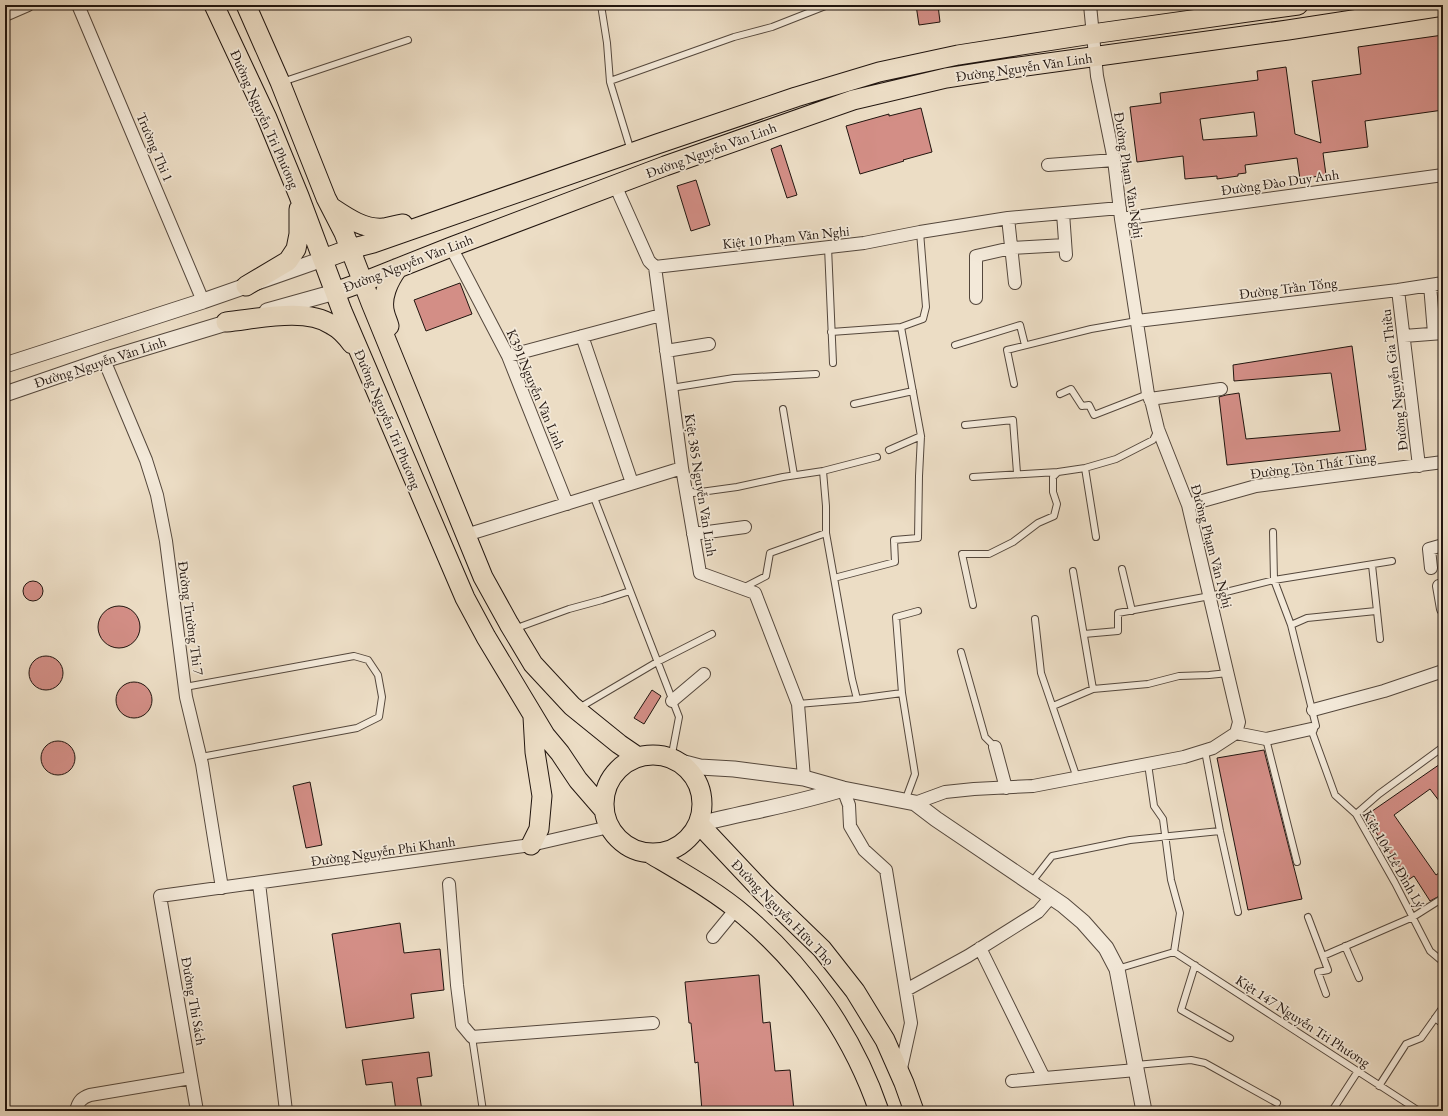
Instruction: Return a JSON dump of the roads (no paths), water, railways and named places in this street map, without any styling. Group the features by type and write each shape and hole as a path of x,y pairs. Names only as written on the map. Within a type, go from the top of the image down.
{"main road":[{"name":"Đường Nguyễn Tri Phương","path":"214,5 267,118 299,196 335,292 465,598 486,637 545,735 560,753 578,780 604,810"},
{"name":"Đường Nguyễn Tri Phương","path":"246,5 280,82 330,206 344,233 483,577 512,630 533,664 576,710 638,757"},
{"name":"Đường Nguyễn Văn Linh","path":"323,259 451,216 631,152 848,80 907,65 958,55 1092,34 1298,5"},
{"name":"Đường Nguyễn Văn Linh","path":"335,292 615,184 853,100 940,80 1011,68 1288,30 1443,6"},
{"path":"796,97 803,117"},
{"path":"656,144 664,166"},
{"path":"246,286 288,262 296,249 300,234 299,196"},
{"path":"330,206 347,218 364,226 382,228 451,216"},
{"path":"392,353 392,339 384,313 384,302 388,283 398,268"},
{"path":"226,322 296,315 318,318 333,325 360,352"},
{"path":"531,845 539,829 542,796 535,752 533,716"},
{"path":"651,755 665,756 674,760 688,769 697,780 702,793 704,807 699,824 691,837 680,846 666,852 651,854 638,852 617,838 609,827 604,810 604,798 607,788 612,777 619,769 638,757 651,755"},
{"name":"Đường Nguyễn Hữu Thọ","path":"699,824 768,897 822,949 855,991 885,1040 900,1073 914,1111"},
{"name":"Đường Nguyễn Hữu Thọ","path":"651,854 684,873 736,909 766,935 800,970 826,1003 846,1038 860,1064 879,1111"}],"street":[{"path":"5,15 28,5"},
{"name":"Trường Thi 1","path":"78,5 202,301"},
{"name":"Đường Phạm Văn Nghị","path":"1090,5 1094,57 1114,160 1120,214 1149,396 1158,429 1188,505 1239,722 1236,733"},
{"path":"1048,165 1114,160"},
{"name":"Đường Đào Duy Anh","path":"1120,214 1443,175"},
{"name":"Kiệt 385 Nguyễn Văn Linh","path":"615,184 649,262 655,267 682,468 700,573 755,593 798,704 804,778"},
{"path":"976,298 976,256 1011,248 1066,250 1063,213"},
{"name":"Kiệt 10 Phạm Văn Nghi","path":"655,267 864,243 920,232 1008,218 1063,213 1120,214"},
{"path":"1008,218 1015,283"},
{"name":"K391 Nguyễn Văn Linh","path":"451,246 508,356 567,504"},
{"name":"Đường Nguyễn Văn Linh","path":"5,365 202,301 323,259"},
{"name":"Đường Trần Tống","path":"1137,320 1398,290 1443,283"},
{"path":"1404,336 1439,333 1430,285"},
{"name":"Đường Nguyễn Gia Thiều","path":"1398,290 1419,466"},
{"name":"Đường Nguyễn Văn Linh","path":"5,394 104,360 226,322 335,292"},
{"path":"508,356 661,315"},
{"path":"582,336 632,483"},
{"path":"666,351 709,344"},
{"name":"Đường Trường Thi 7","path":"104,360 146,460 157,495 166,541 185,687 200,757 222,888"},
{"path":"1149,396 1221,389"},
{"name":"Đường Tôn Thất Tùng","path":"1188,505 1256,486 1443,462"},
{"path":"466,535 682,468"},
{"path":"693,534 745,527"},
{"path":"1431,568 1429,549 1443,545"},
{"path":"1439,586 1443,608"},
{"path":"1313,710 1384,691 1443,671"},
{"path":"672,701 704,674"},
{"path":"910,802 945,792 1033,786 1184,757 1213,748 1236,733 1266,739 1311,729"},
{"path":"995,747 1006,788"},
{"path":"674,760 700,767 734,769 804,778 843,789 910,802 1051,897 1083,922 1106,948 1117,969 1144,1111"},
{"path":"699,824 818,797 843,789"},
{"path":"843,789 849,805 850,826 864,850 886,870 911,1023 900,1073"},
{"name":"Đường Nguyễn Phi Khanh","path":"160,896 531,845 609,827"},
{"path":"259,883 286,1111"},
{"path":"449,884 457,985 462,1025 472,1037 653,1023"},
{"name":"Đường Thi Sách","path":"160,896 197,1111"},
{"path":"906,990 980,948 1038,912 1051,897"},
{"path":"713,937 736,909"},
{"path":"980,948 1044,1078"},
{"path":"1012,1081 1136,1068"},
{"path":"76,1111 80,1100 90,1095 191,1078"}],"lane":[{"path":"601,5 607,43 610,81 631,152"},
{"path":"744,5 750,5"},
{"path":"610,81 734,37 772,27 828,5"},
{"path":"280,82 408,40"},
{"path":"831,332 901,327 923,319 926,307 920,232"},
{"path":"828,247 833,363"},
{"path":"1014,384 1007,350 1091,329 1137,320"},
{"path":"955,345 1020,325 1025,345"},
{"path":"834,578 895,562 894,540 918,538 921,436 901,327"},
{"path":"671,388 734,378 816,374"},
{"path":"1060,394 1071,389 1082,406 1089,405 1094,415 1149,396"},
{"path":"854,404 913,391"},
{"path":"783,410 794,475"},
{"path":"965,425 1013,420 1017,473"},
{"path":"973,477 1017,473 1058,472 1085,468 1116,459 1153,440 1158,429"},
{"path":"889,450 921,436"},
{"path":"686,494 737,487 794,475 823,471 877,457"},
{"path":"1085,468 1096,537"},
{"path":"823,471 826,534 857,699"},
{"path":"973,605 962,554 989,554 1013,542 1038,523 1054,516 1057,504 1053,492 1053,477 1058,472"},
{"path":"592,496 679,717 674,760"},
{"name":"Kiệt 104 Lê Đình Lý","path":"1273,532 1274,580 1291,625 1313,710 1316,726 1311,729 1335,795 1356,814 1413,917 1430,951 1443,962"},
{"path":"742,588 766,576 770,553 826,534"},
{"path":"1084,634 1118,631 1118,613 1210,596 1274,580 1392,561"},
{"path":"1372,565 1380,639"},
{"path":"1122,569 1132,611"},
{"path":"1073,571 1093,689"},
{"path":"512,630 569,609 630,591"},
{"path":"910,802 915,774 902,693 896,617 918,611"},
{"path":"1291,625 1307,618 1376,611"},
{"path":"1035,619 1041,673 1077,778"},
{"path":"576,710 657,662 712,634"},
{"path":"961,652 985,737 995,747"},
{"path":"185,687 354,656 368,660 378,675 382,697 379,717 356,728 200,757"},
{"path":"1053,706 1093,689 1148,684 1179,676 1228,673"},
{"path":"798,704 857,699 902,693"},
{"path":"1266,739 1297,862"},
{"path":"1356,814 1379,794 1443,748"},
{"path":"1205,751 1220,831 1238,912"},
{"path":"1117,969 1174,952 1180,913 1171,880 1163,819 1154,806 1148,764"},
{"path":"1030,883 1052,856 1130,840 1220,831"},
{"path":"1323,956 1413,917 1443,898"},
{"path":"1308,917 1328,970 1318,972 1326,994"},
{"path":"1345,946 1360,978"},
{"name":"Kiệt 147 Nguyễn Tri Phương","path":"1174,952 1419,1111"},
{"path":"1195,965 1181,1010 1230,1038"},
{"path":"1379,1086 1406,1044 1421,1038 1443,1007"},
{"path":"1435,1018 1443,1024"},
{"path":"472,1037 483,1111"},
{"path":"1136,1068 1191,1060 1206,1063 1278,1103"},
{"path":"1332,1111 1358,1071"}]}
